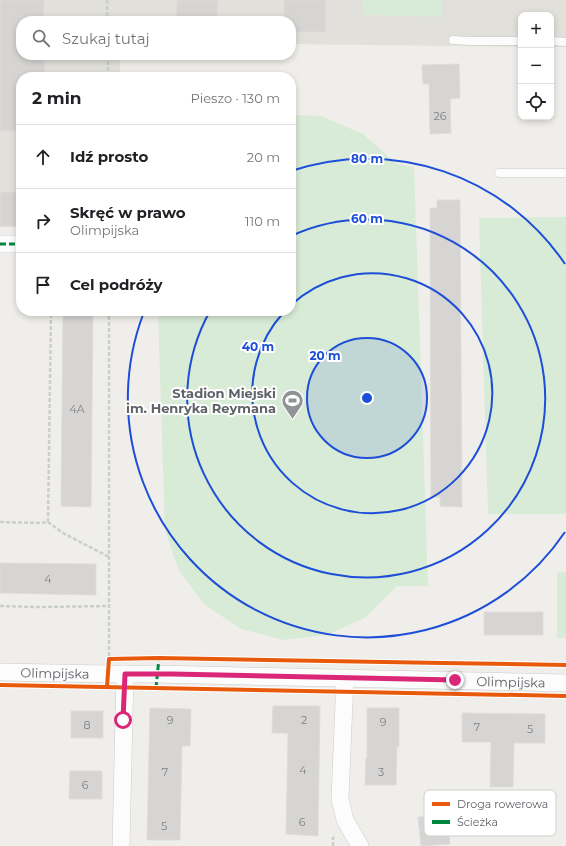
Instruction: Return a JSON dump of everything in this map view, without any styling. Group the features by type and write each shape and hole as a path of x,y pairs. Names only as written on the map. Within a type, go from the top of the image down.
{"street":[{"path":"0,244 16,244"},
{"name":"Olimpijska","path":"0,672 566,683"},
{"path":"121,846 125,674"},
{"path":"345,678 340,799 345,820 360,846"}],"lane":[{"path":"453,40 518,41"},
{"path":"554,41 566,42"},
{"path":"500,173 566,173"}],"path":[{"path":"107,0 107,16"},
{"path":"108,60 108,72"},
{"path":"48,522 51,316"},
{"path":"109,316 109,659"},
{"path":"0,522 48,522 108,557"},
{"path":"0,606 109,606"}],"shaded area":[{"path":"0,0 566,0 566,47 554,47 554,12 518,12 518,47 296,44 296,16 16,16 16,60 120,60 120,72 16,72 16,206 0,206"}],"green space":[{"path":"363,0 442,0 442,17 363,15"},
{"name":"Stadion Miejski im. Henryka Reymana","path":"296,115 321,116 363,134 397,164 414,167 428,586 397,586 366,617 327,635 284,640 241,629 205,605 179,571 165,530 158,316 296,316"},
{"path":"566,217 566,514 488,514 479,218"},
{"path":"557,572 566,572 566,638 557,638"}],"building":[{"path":"0,0 44,0 44,16 16,16 16,60 44,60 45,72 16,72 16,131 0,131"},
{"path":"177,0 218,0 217,16 176,16"},
{"path":"284,0 326,0 326,32 296,32 296,16 284,16"},
{"path":"459,64 460,98 450,99 451,133 430,134 429,84 423,84 422,65"},
{"path":"0,192 16,192 16,227 0,226"},
{"path":"437,200 460,200 462,507 440,506 440,497 431,497 430,208 437,208"},
{"path":"63,316 93,316 91,507 61,506"},
{"path":"0,563 96,564 96,595 0,593"},
{"path":"484,612 543,612 543,635 484,635"},
{"path":"273,706 320,706 318,836 286,834 288,733 272,733"},
{"path":"150,708 191,709 190,746 182,746 180,840 147,840"},
{"path":"367,708 399,708 399,747 397,747 396,785 365,785 367,758"},
{"path":"71,711 103,711 103,738 71,738"},
{"path":"462,713 545,714 545,743 514,743 513,787 490,787 491,742 462,742"},
{"path":"70,771 102,771 102,799 69,799"},
{"path":"424,816 424,836 449,836 450,844 421,846 418,817"}],"marked path":[{"path":"0,244 16,244"},
{"path":"156,688 159,658"}],"cycle path":[{"path":"107,687 109,659 159,658 566,665"},
{"path":"0,685 566,696"}],"place":[{"name":"Stadion Miejski im. Henryka Reymana","path":"292,420"}],"route":[{"path":"123,720 125,674 455,680"}]}
